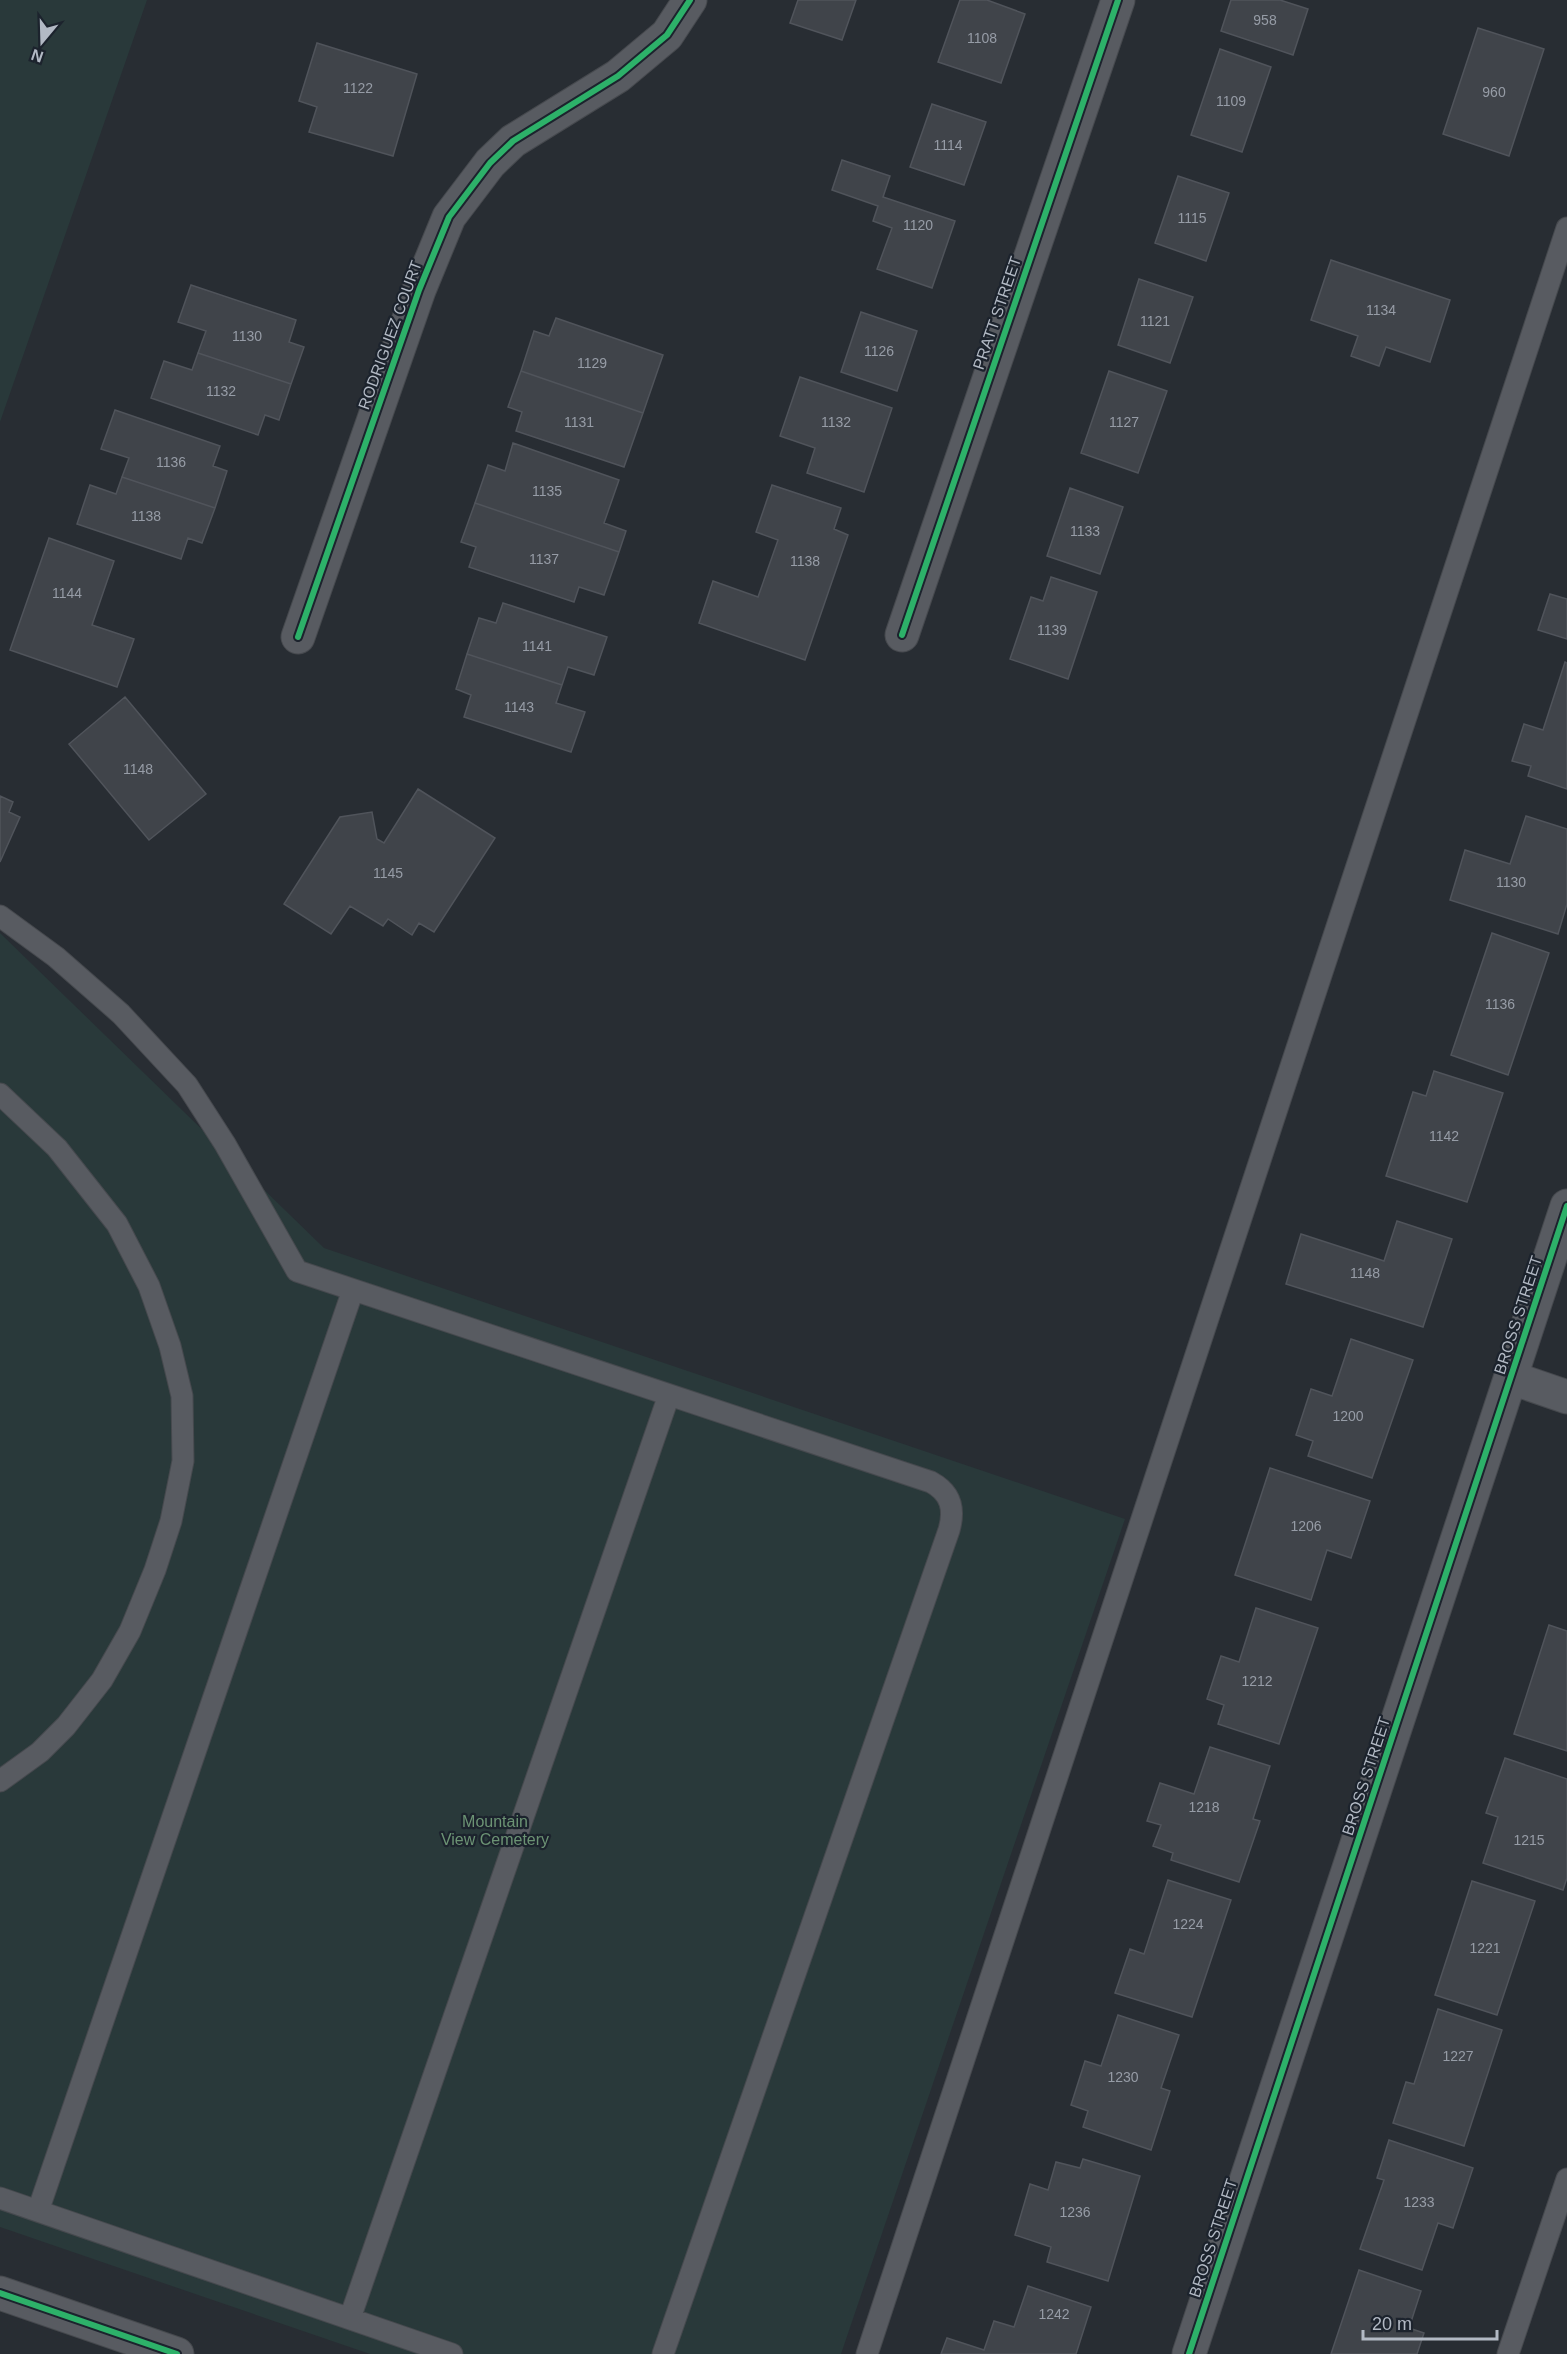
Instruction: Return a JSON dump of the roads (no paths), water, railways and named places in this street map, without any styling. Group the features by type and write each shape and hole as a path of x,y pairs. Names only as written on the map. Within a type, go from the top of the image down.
{"street":[{"name":"RODRIGUEZ COURT","path":"298,638 419,290 449,217 490,163 513,141 618,76 667,34 690,0"},
{"name":"PRATT STREET","path":"902,635 1118,0"},
{"name":"BROSS STREET","path":"1189,2354 1567,1206"},
{"path":"1512,1378 1567,1397"},
{"path":"0,2293 119,2344 177,2354"}],"lane":[{"path":"867,2354 1567,228"},
{"path":"0,916 56,957 121,1014 187,1084 225,1144 297,1271 931,1482 950,1498 952,1513 949,1530 663,2354"},
{"path":"0,1094 57,1148 117,1224 149,1286 170,1346 182,1396 183,1461 171,1521 155,1570 130,1631 102,1680 66,1726 40,1752 0,1781"},
{"path":"38,2211 353,1290"},
{"path":"350,2318 669,1395"},
{"path":"1508,2354 1567,2179"},
{"path":"0,2198 452,2354"}],"park label":[{"name":"Mountain View Cemetery","path":"495,1830"}]}
